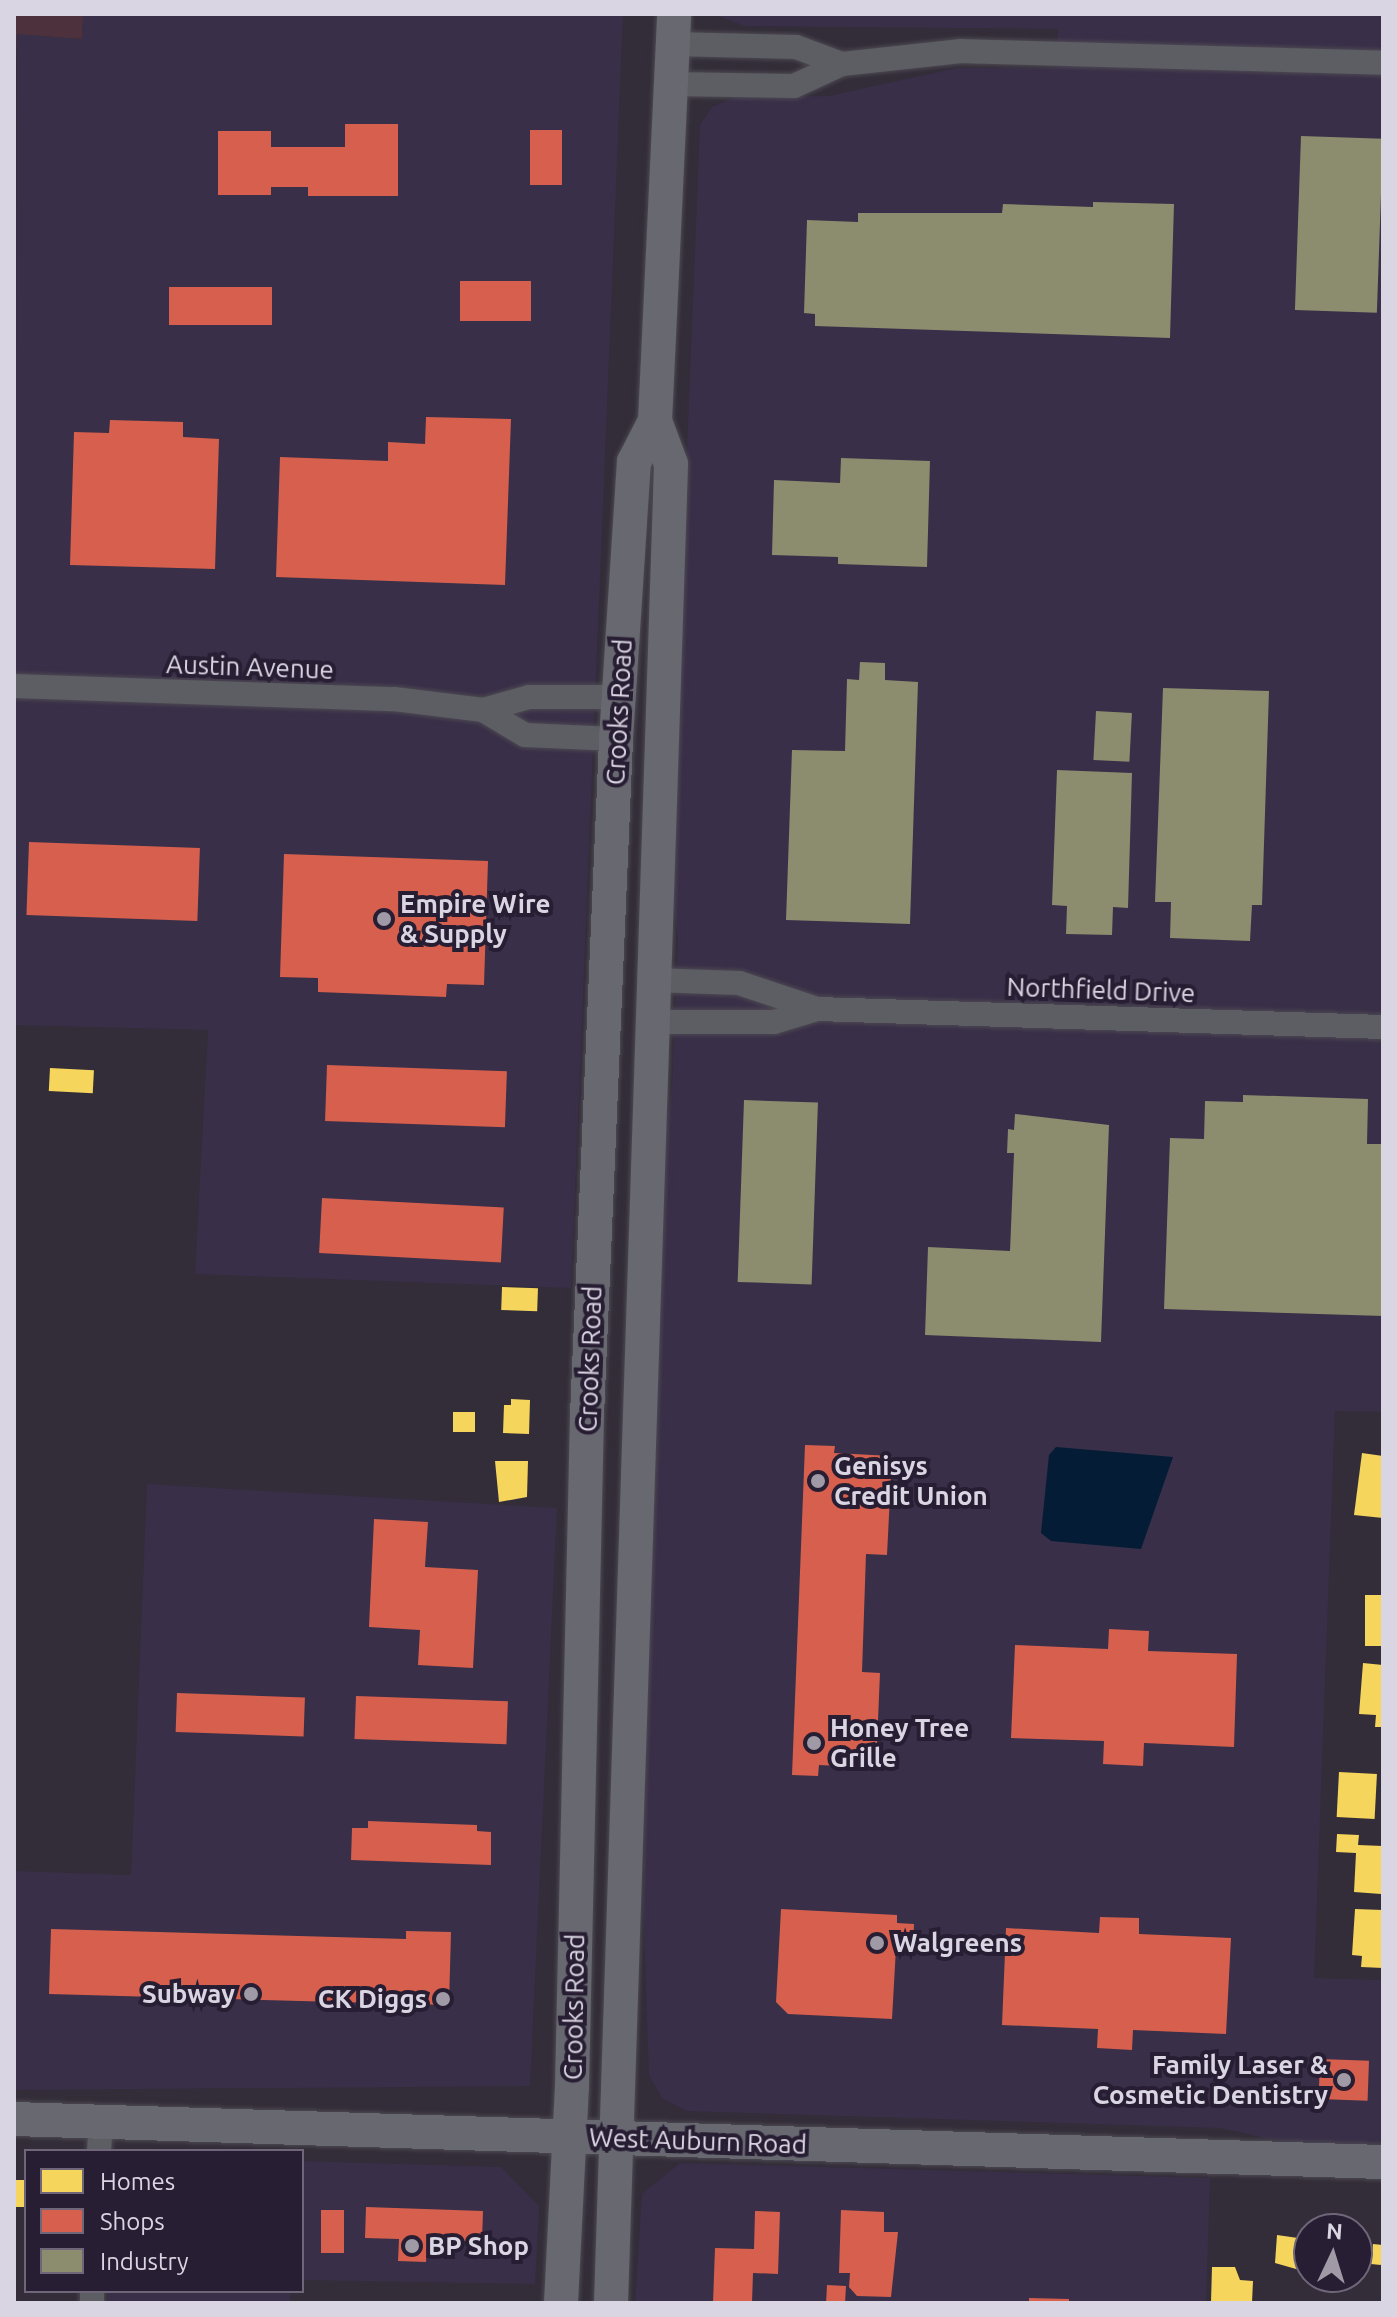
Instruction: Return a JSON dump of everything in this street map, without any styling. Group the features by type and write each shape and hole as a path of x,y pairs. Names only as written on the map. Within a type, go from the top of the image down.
{"main road":[{"name":"Crooks Road","path":"611,2303 620,2139 650,1022 671,464 655,421 674,29"},
{"name":"Crooks Road","path":"561,2303 574,2020 597,1157 616,739 634,462 655,421"},
{"path":"619,697 644,706 661,747"},
{"path":"605,975 623,1013 650,1022"},
{"path":"597,1157 610,1155 632,1162 646,1191"},
{"path":"584,1596 596,1593 618,1602 633,1633"},
{"path":"574,2020 594,2041 623,2042"},
{"name":"West Auburn Road","path":"14,2119 100,2136 570,2137 1383,2162"},
{"path":"565,2229 598,2235 613,2257"}],"street":[{"path":"674,29 796,47 842,64"},
{"path":"671,84 794,86 842,64 961,51 1383,63"},
{"name":"Austin Avenue","path":"14,686 394,699 483,710 529,697 619,697"},
{"name":"Austin Avenue","path":"483,710 525,735 616,739"},
{"name":"Northfield Drive","path":"652,980 739,983 817,1009 1383,1027"},
{"name":"Northfield Drive","path":"650,1022 774,1022 817,1009"}],"shaded area":[{"path":"14,14 83,14 82,39 17,34 14,123"},
{"path":"83,14 623,14 571,1288 195,1274 208,1030 14,1025 17,34 82,39"},
{"path":"714,14 1383,14 1383,1412 1335,1411 1314,1978 1383,1980 1383,2146 1284,2142 1220,2128 687,2111 663,2099 649,2075 643,1904 655,1388 663,1147 672,1089 678,939 670,876 700,125 712,107 735,97 829,96 957,68 1055,68 1058,29 744,26"},
{"path":"147,1484 557,1508 530,2086 14,2090 14,1871 131,1875"},
{"path":"304,2161 501,2167 539,2206 535,2284 304,2280"},
{"path":"680,2163 1210,2178 1206,2303 635,2303 642,2194"},
{"path":"108,2293 290,2293 290,2303 108,2303"}],"water":[{"path":"1056,1447 1173,1457 1141,1549 1051,1541 1041,1533 1049,1455"}],"building: Homes":[{"path":"50,1068 94,1070 93,1093 49,1091"},
{"path":"502,1287 538,1288 537,1311 501,1310"},
{"path":"511,1399 530,1400 529,1434 503,1433 504,1405 511,1405"},
{"path":"453,1412 475,1412 475,1432 453,1432"},
{"path":"1362,1453 1383,1456 1383,1518 1354,1515"},
{"path":"495,1461 528,1461 527,1497 499,1502"},
{"path":"1365,1595 1383,1595 1383,1646 1365,1646"},
{"path":"1363,1663 1383,1665 1383,1727 1375,1727 1376,1715 1359,1714"},
{"path":"1339,1772 1377,1774 1375,1819 1337,1817"},
{"path":"1337,1834 1359,1835 1358,1845 1383,1846 1381,1894 1354,1892 1356,1853 1336,1852"},
{"path":"1355,1909 1383,1910 1383,1968 1361,1967 1362,1956 1352,1955"},
{"path":"14,2180 24,2180 24,2207 14,2207"},
{"path":"1277,2235 1293,2237 1293,2268 1275,2263"},
{"path":"1373,2244 1383,2245 1381,2265 1373,2264"},
{"path":"1212,2267 1235,2267 1240,2280 1253,2281 1252,2303 1211,2302"}],"building: Shops":[{"path":"345,124 398,124 398,196 308,196 308,187 271,187 271,195 218,195 218,131 271,131 271,147 345,147"},
{"path":"530,130 562,130 562,185 530,185"},
{"path":"460,281 531,281 531,321 460,321"},
{"path":"169,287 272,287 272,325 169,325"},
{"path":"426,417 511,419 505,585 276,577 280,457 388,461 388,442 425,444"},
{"path":"110,420 183,422 183,437 219,439 215,569 70,565 74,432 109,433"},
{"path":"29,842 200,848 197,921 26,915"},
{"name":"Empire Wire & Supply","path":"284,854 488,861 484,985 447,984 446,997 318,992 318,978 280,977"},
{"path":"327,1065 507,1071 505,1127 325,1121"},
{"path":"322,1198 504,1208 501,1262 319,1253"},
{"path":"805,1445 835,1446 834,1453 892,1456 887,1555 866,1554 862,1672 880,1673 876,1768 819,1765 818,1776 792,1775"},
{"path":"374,1519 428,1522 425,1567 478,1570 473,1668 418,1665 420,1630 369,1627"},
{"path":"1109,1629 1149,1631 1148,1651 1237,1654 1234,1747 1144,1743 1143,1766 1103,1764 1104,1741 1011,1738 1015,1645 1108,1649"},
{"path":"177,1693 305,1697 304,1736 176,1732"},
{"path":"356,1696 508,1701 506,1744 354,1739"},
{"path":"368,1821 477,1825 477,1831 491,1832 491,1865 351,1860 352,1828 368,1828"},
{"name":"Walgreens","path":"781,1909 897,1915 897,1923 914,1924 913,1949 896,1948 892,2019 788,2014 776,2002"},
{"path":"1100,1917 1139,1918 1139,1934 1231,1938 1226,2034 1133,2030 1132,2050 1097,2048 1098,2029 1002,2025 1006,1928 1099,1933"},
{"path":"51,1929 406,1939 406,1931 451,1932 449,2005 49,1994"},
{"name":"Family Laser & Cosmetic Dentistry","path":"1320,2059 1369,2061 1368,2101 1319,2099"},
{"path":"366,2207 483,2211 482,2242 427,2240 426,2262 398,2261 399,2239 365,2238"},
{"path":"321,2210 344,2210 344,2253 321,2253"},
{"path":"841,2210 884,2212 884,2232 898,2232 891,2297 857,2296 849,2287 850,2273 839,2273"},
{"path":"755,2211 780,2212 778,2274 753,2273 752,2303 713,2303 715,2248 754,2249"},
{"path":"827,2285 846,2286 845,2303 826,2303"},
{"path":"1029,2298 1069,2299 1069,2303 1029,2303"}],"building: Industry":[{"path":"1301,136 1383,139 1377,313 1295,310"},
{"path":"1093,202 1174,204 1170,338 815,326 815,314 804,313 807,220 858,222 858,213 1002,213 1003,204 1093,207"},
{"path":"841,458 930,461 927,567 838,564 838,557 772,555 774,480 840,483"},
{"path":"860,662 885,663 885,680 918,682 910,924 786,920 792,750 845,751 847,679 859,680"},
{"path":"1163,688 1269,691 1262,905 1252,905 1250,941 1170,938 1171,902 1155,902"},
{"path":"1096,711 1132,713 1129,762 1093,760"},
{"path":"1057,770 1132,773 1128,908 1113,907 1112,935 1066,934 1067,906 1052,905"},
{"path":"1243,1095 1368,1099 1367,1144 1383,1144 1383,1316 1164,1309 1170,1138 1204,1139 1205,1101 1243,1102"},
{"path":"744,1100 818,1103 812,1284 738,1282"},
{"path":"1015,1114 1109,1125 1101,1342 925,1335 928,1247 1010,1251 1014,1153 1007,1153 1008,1129 1014,1130"}],"place":[{"name":"Empire Wire & Supply","path":"384,919"},
{"name":"Genisys Credit Union","path":"818,1481"},
{"name":"Honey Tree Grille","path":"814,1743"},
{"name":"Walgreens","path":"877,1943"},
{"name":"Subway","path":"251,1994"},
{"name":"CK Diggs","path":"443,1999"},
{"name":"Family Laser & Cosmetic Dentistry","path":"1344,2080"},
{"name":"BP Shop","path":"412,2246"}]}
